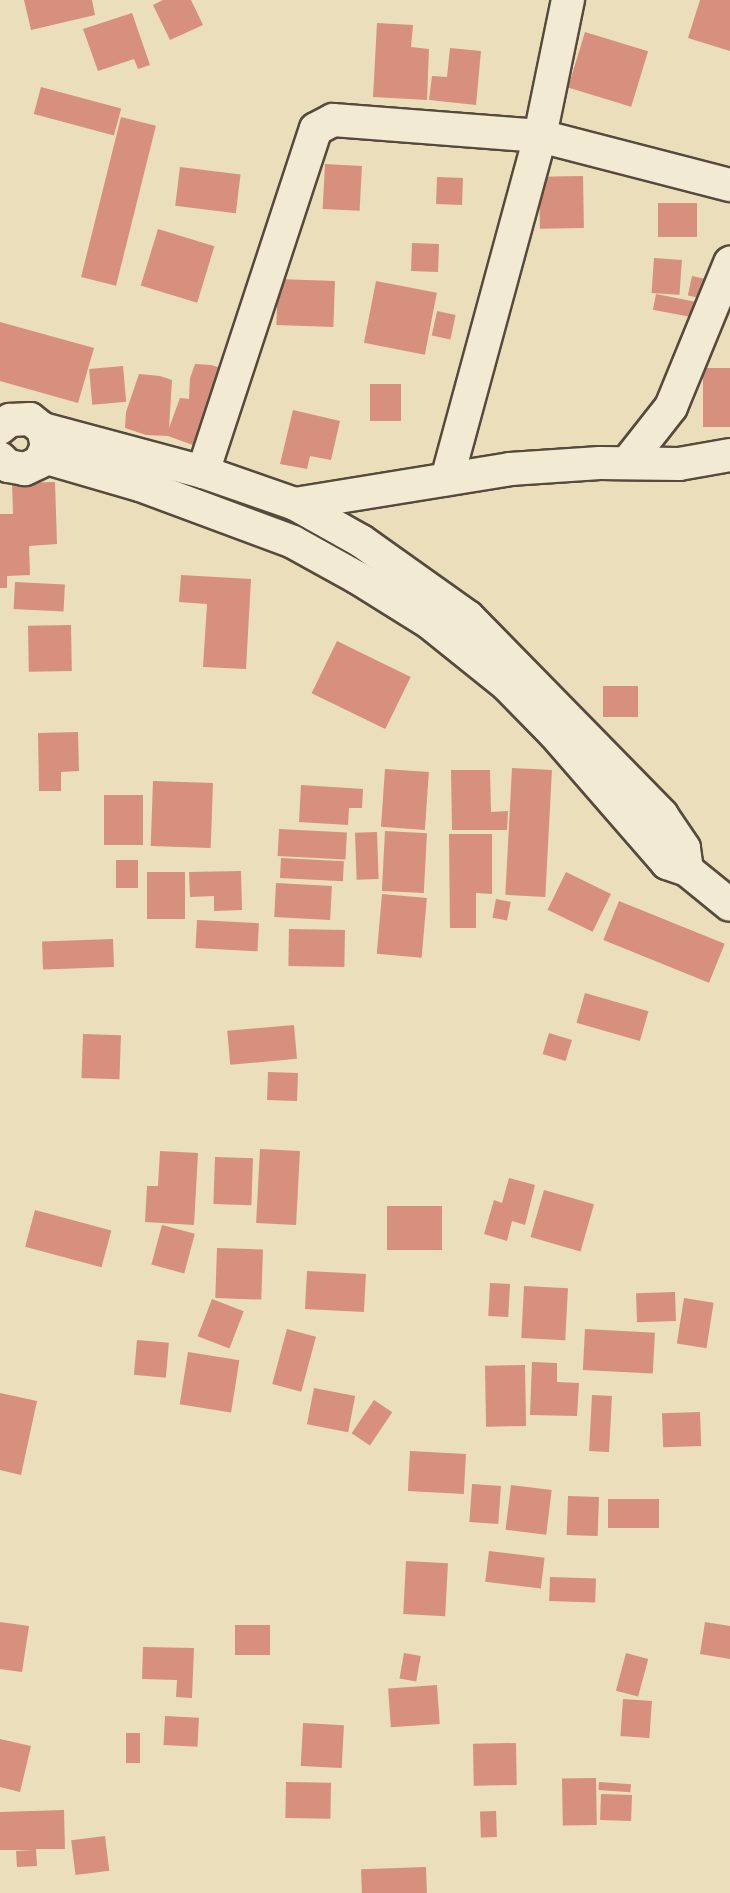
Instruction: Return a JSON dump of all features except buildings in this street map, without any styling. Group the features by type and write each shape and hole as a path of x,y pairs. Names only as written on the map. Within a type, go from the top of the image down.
{"street":[{"path":"447,479 540,136 568,0"},
{"path":"203,472 316,129 333,120 540,136 730,185"},
{"path":"627,464 671,407 730,263"},
{"path":"3,420 30,419 43,443 140,485 293,542 358,578 430,623 507,686 555,734 667,863 687,870 730,905"},
{"path":"43,443 203,472 295,504 361,541 468,617 662,815 684,848 687,870"},
{"path":"1,459 8,466 25,469 43,443"},
{"path":"295,504 510,469 679,464 730,455"}]}
